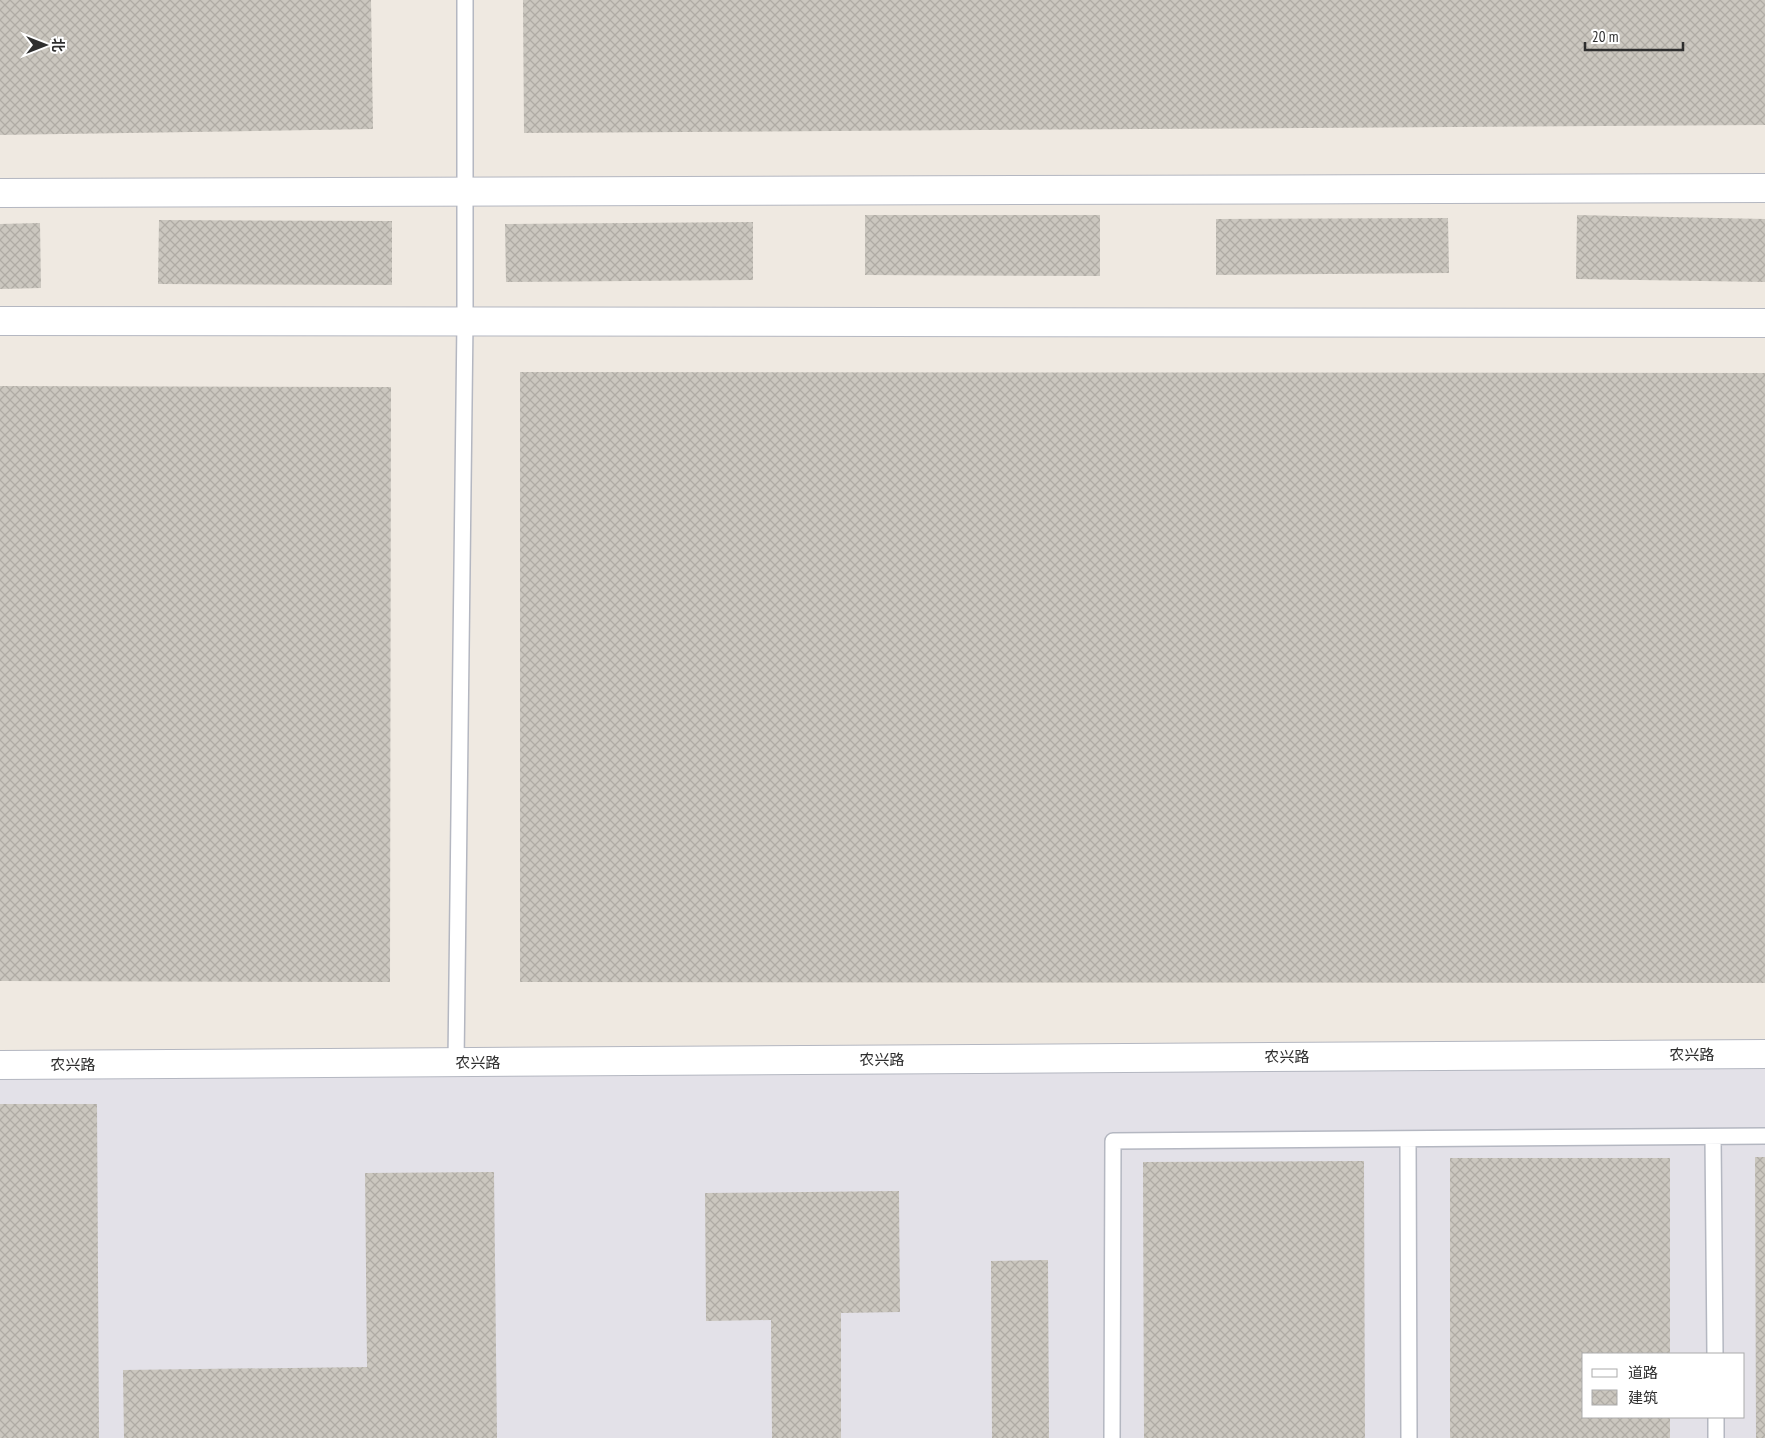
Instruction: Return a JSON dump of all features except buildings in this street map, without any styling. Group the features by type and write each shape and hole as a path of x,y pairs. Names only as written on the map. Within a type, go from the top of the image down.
{"street":[{"path":"0,193 1765,188"},
{"path":"0,321 1765,323"},
{"name":"农兴路","path":"0,1065 1765,1054"}],"lane":[{"path":"456,1062 465,321 466,0"},
{"path":"1112,1438 1113,1141 1765,1136"},
{"path":"1713,1137 1715,1353"},
{"path":"1408,1139 1409,1438"},
{"path":"1716,1418 1716,1438"}],"shaded area":[{"path":"1765,1054 1765,1438 0,1438 0,1065"}]}
